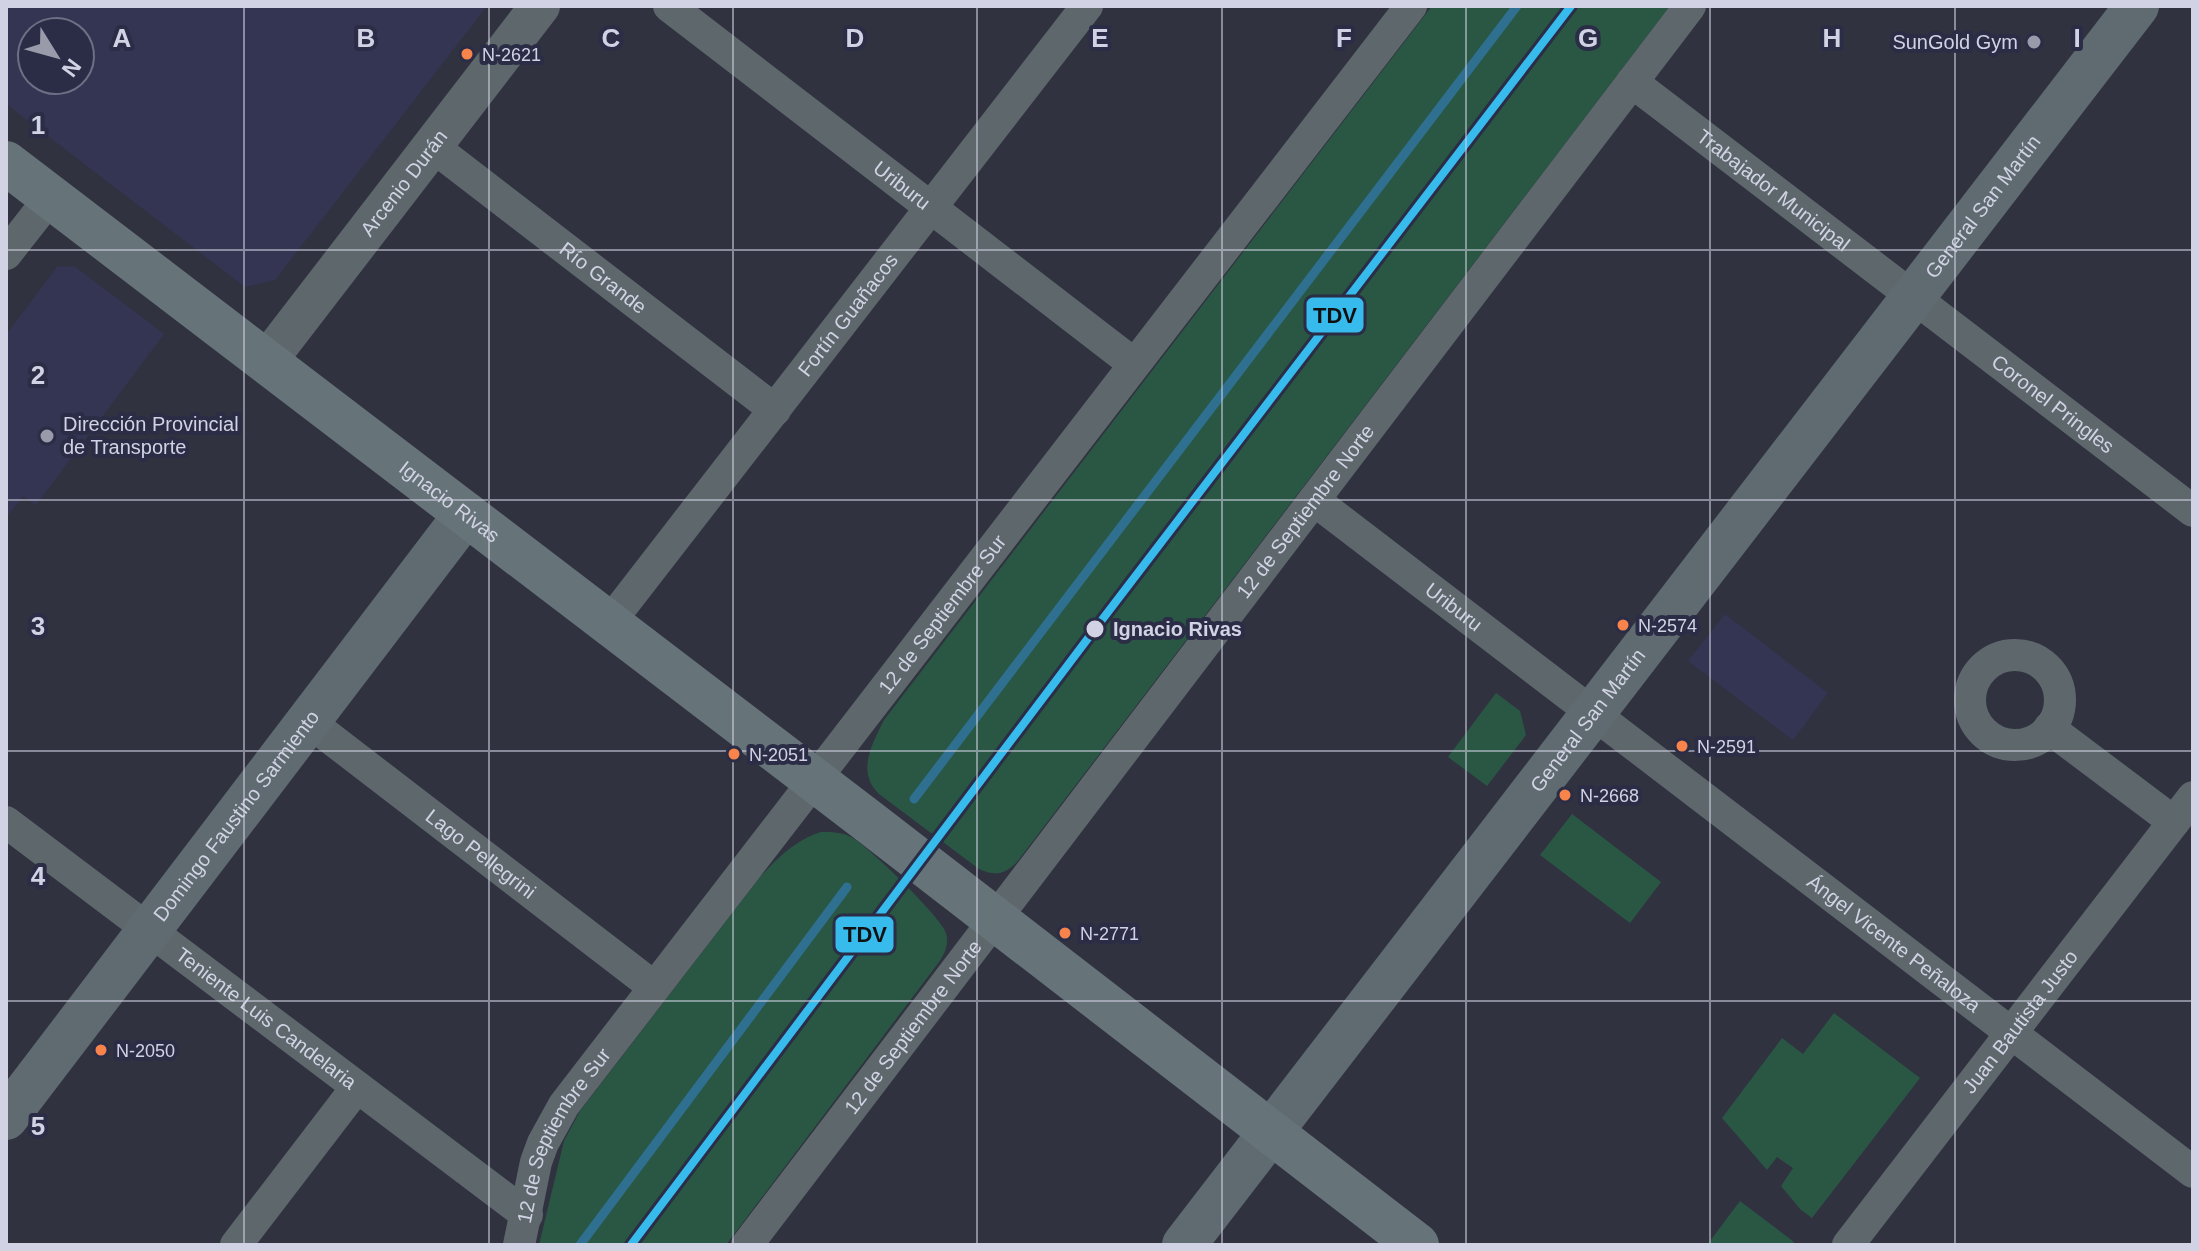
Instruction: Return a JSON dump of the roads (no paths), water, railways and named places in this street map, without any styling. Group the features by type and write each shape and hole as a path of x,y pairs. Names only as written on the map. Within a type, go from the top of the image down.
{"main road":[{"name":"General San Martín","path":"1184,1245 2137,6"},
{"name":"Ignacio Rivas","path":"6,163 1417,1245"},
{"name":"Domingo Faustino Sarmiento","path":"6,1118 466,514"}],"street":[{"name":"Arcenio Durán","path":"266,362 540,6"},
{"name":"Uriburu","path":"669,6 1134,364"},
{"name":"Fortín Guañacos","path":"609,623 1087,6"},
{"name":"12 de Septiembre Sur","path":"523,1230 536,1162 553,1123 578,1086 1411,6"},
{"name":"12 de Septiembre Norte","path":"747,1245 1690,6"},
{"name":"Trabajador Municipal","path":"1632,82 1915,296"},
{"name":"Río Grande","path":"432,146 775,410"},
{"path":"6,254 50,198"},
{"name":"Coronel Pringles","path":"1915,296 2193,511"},
{"name":"Uriburu","path":"1314,500 1594,713"},
{"name":"Ángel Vicente Peñaloza","path":"1594,713 2193,1172"},
{"name":"Lago Pellegrini","path":"308,721 654,987"},
{"path":"2049,728 2174,822"},
{"name":"Juan Bautista Justo","path":"1848,1245 2193,797"},
{"name":"Teniente Luis Candelaria","path":"6,822 357,1087 523,1230"},
{"path":"236,1245 357,1087"}],"waterway":[{"path":"914,799 1517,6"},
{"path":"580,1245 847,887"}],"place":[{"name":"SunGold Gym","path":"2034,42"},
{"name":"N-2621","path":"467,54"},
{"name":"Dirección Provincial de Transporte","path":"47,436"},
{"name":"N-2574","path":"1623,625"},
{"name":"Ignacio Rivas","path":"1095,629"},
{"name":"N-2591","path":"1682,746"},
{"name":"N-2051","path":"734,754"},
{"name":"N-2668","path":"1565,795"},
{"name":"N-2771","path":"1065,933"},
{"name":"N-2050","path":"101,1050"}]}
